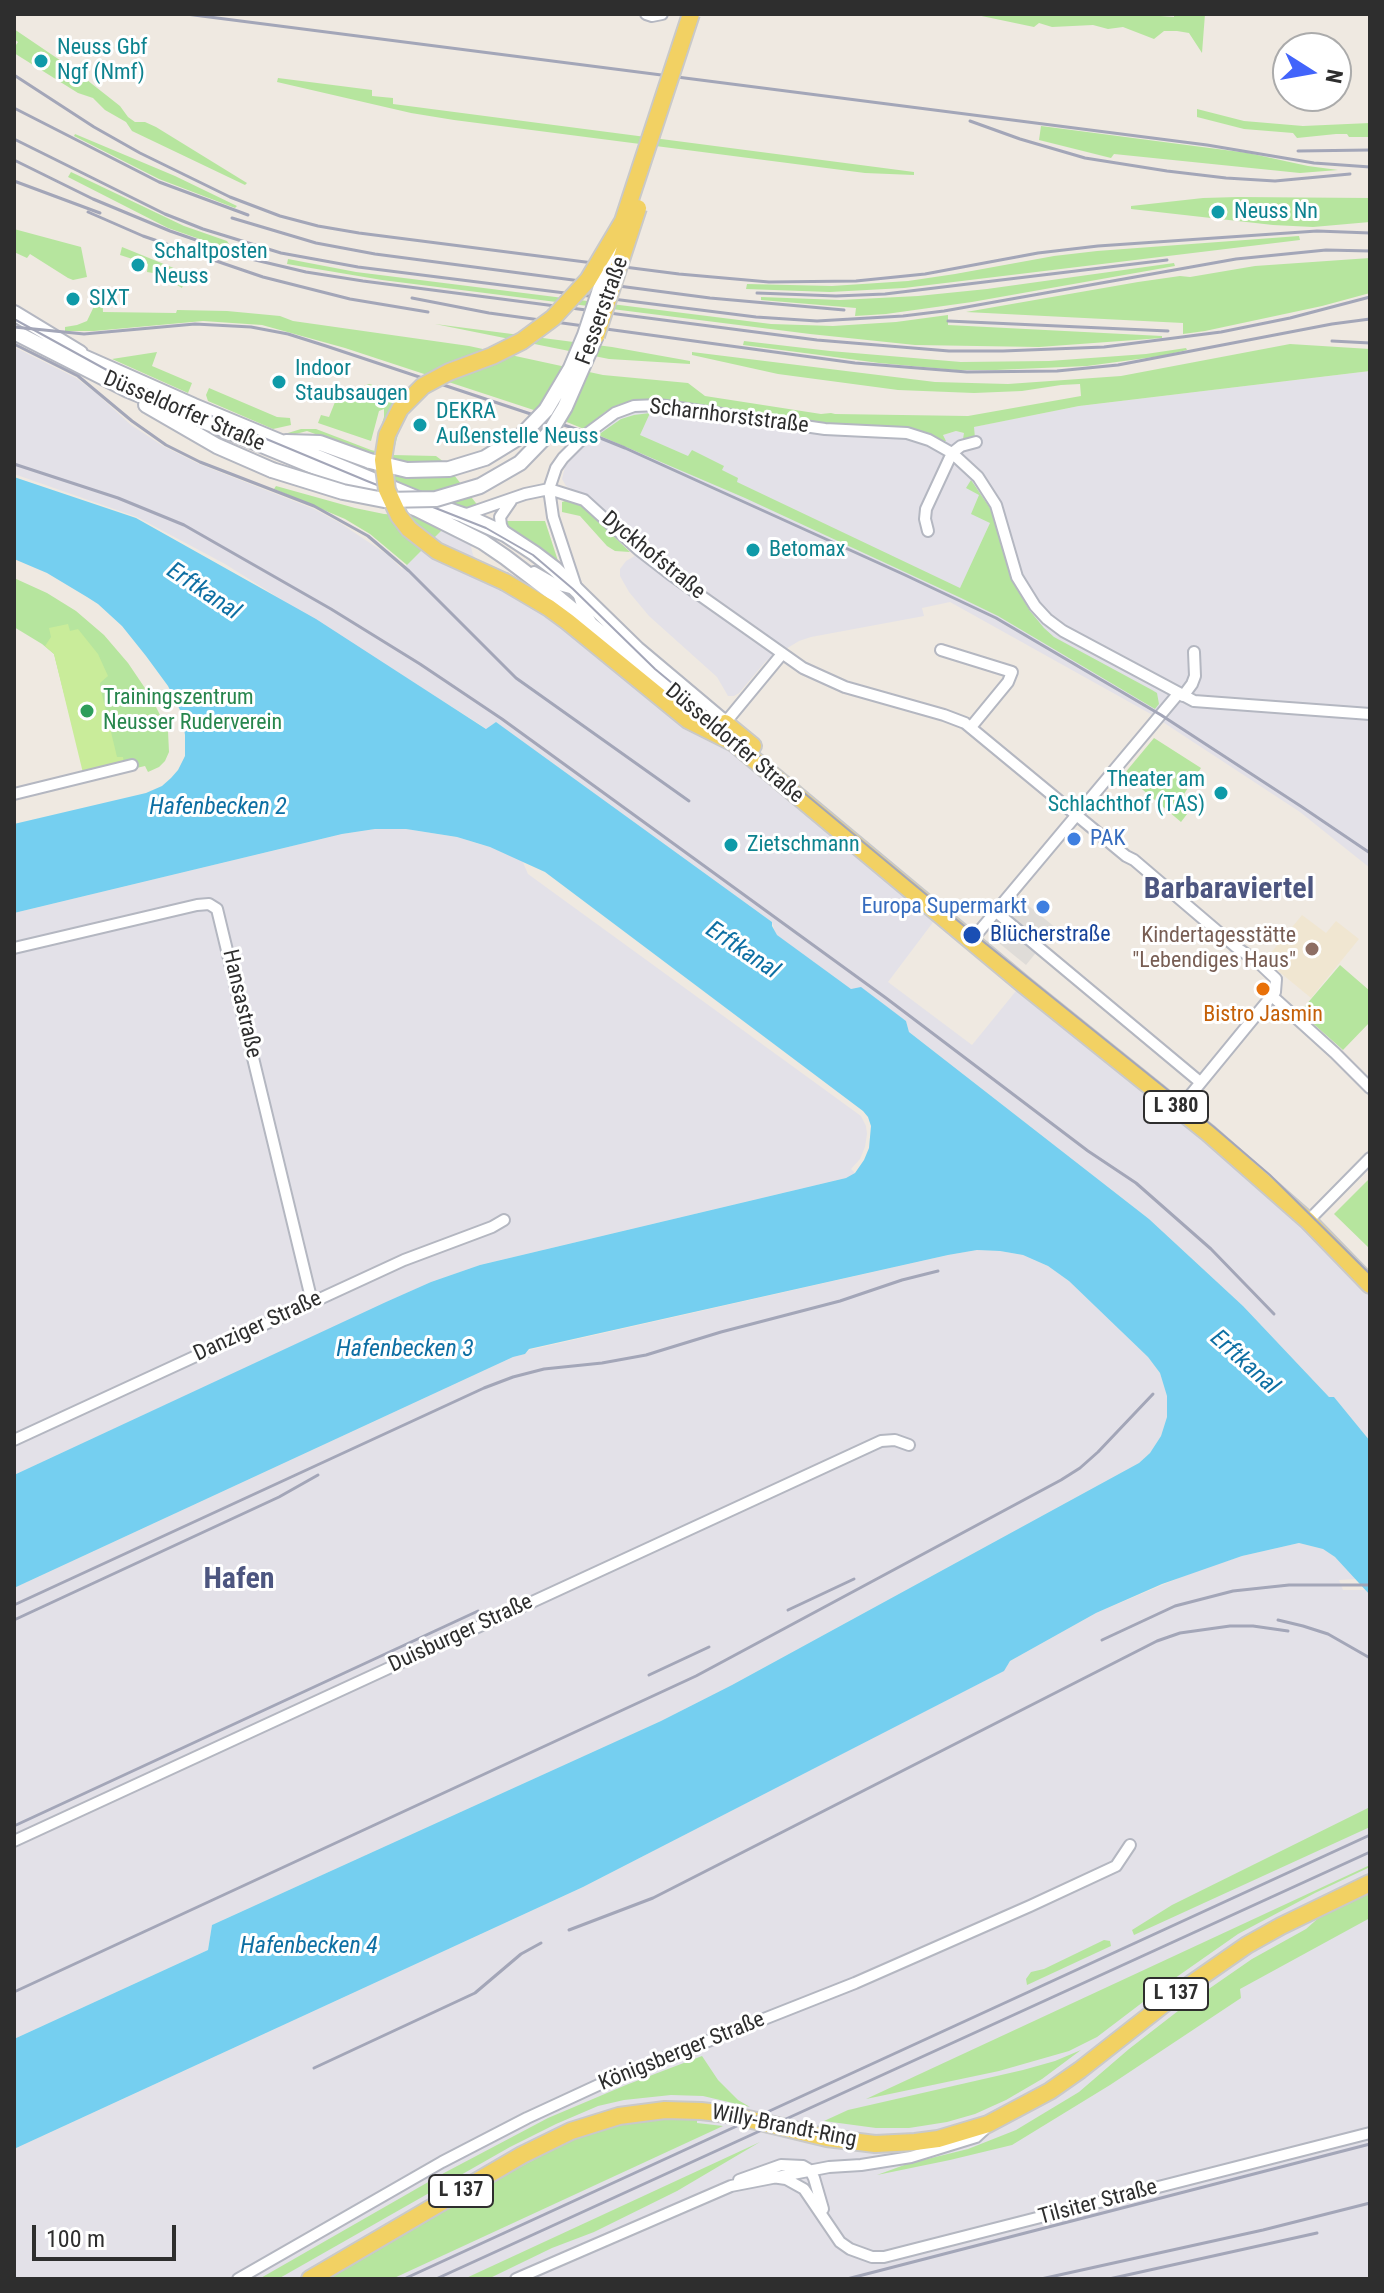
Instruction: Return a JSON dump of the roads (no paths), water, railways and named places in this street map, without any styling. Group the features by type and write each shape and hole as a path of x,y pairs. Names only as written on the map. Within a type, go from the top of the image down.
{"main road":[{"name":"Fesserstraße","path":"261,434 285,442 320,443 407,470 449,469 473,463 498,452 530,428 554,398 575,359 691,14"},
{"name":"Fesserstraße","path":"101,377 217,446 272,470 331,489 384,500 436,499 480,486 520,463 550,432 573,392 596,336 702,14"},
{"name":"Fesserstraße","path":"623,221 588,280 553,318 506,350 436,377 410,396 387,435 383,460 387,490 392,504 409,529 422,541 528,594 688,720 734,743"},
{"name":"Düsseldorfer Straße","path":"14,313 94,361"},
{"name":"Düsseldorfer Straße","path":"14,323 132,380 505,534 534,553 637,649 974,936"},
{"name":"Düsseldorfer Straße","path":"14,332 128,390 417,509 483,542 505,557 1182,1104 1264,1181 1312,1217 1370,1269"},
{"name":"Düsseldorfer Straße","path":"1312,1217 1370,1285"},
{"name":"Willy-Brandt-Ring","path":"310,2279 522,2155 571,2131 619,2116 665,2110 701,2111 727,2114 827,2138 884,2144 938,2139 992,2122 1060,2084 1178,1993 1247,1945 1370,1883"}],"street":[{"path":"646,14 662,14"},
{"name":"Scharnhorststraße","path":"553,490 556,468 588,433 615,413 634,406 646,405 825,429 907,433 929,440 952,453 978,477 996,505 1017,577 1035,606 1063,631 1180,695 1205,703 1370,714"},
{"path":"928,531 926,509 952,453 961,446 976,442"},
{"path":"463,515 514,498 553,490 550,508 576,589 593,626"},
{"name":"Dyckhofstraße","path":"553,490 584,500 670,574 822,679 955,718 971,727 1165,885 1212,928 1272,974 1276,985 1272,996"},
{"path":"505,534 500,517 514,498"},
{"path":"505,557 555,584 576,589"},
{"path":"941,650 1012,672 1008,682 971,727"},
{"path":"974,936 1192,684 1195,676 1194,652"},
{"path":"725,723 782,654"},
{"path":"14,794 132,765"},
{"name":"Hansastraße","path":"14,948 197,905 209,904 218,911 312,1302"},
{"path":"995,911 1200,1082"},
{"path":"1182,1104 1272,996 1370,1088"},
{"path":"1312,1217 1370,1158"},
{"name":"Danziger Straße","path":"14,1440 404,1260 504,1220"},
{"name":"Duisburger Straße","path":"14,1841 881,1441 895,1440 909,1445"},
{"name":"Königsberger Straße","path":"238,2279 442,2162 527,2118 607,2081 842,1988 1017,1912 1116,1866 1130,1845"},
{"path":"516,2279 731,2186 810,2170 911,2157 976,2137 992,2122"},
{"name":"Tilsiter Straße","path":"772,2177 786,2179 804,2189 840,2242 872,2257 896,2255 1370,2133"},
{"path":"731,2186 742,2178 781,2165 803,2166 810,2170 833,2232"}],"water":[{"path":"14,477 136,518 316,619 486,729 496,722 772,922 777,935 851,989 861,987 906,1021 909,1032 1149,1219 1243,1306 1329,1397 1334,1397 1370,1441 1370,1595 1335,1557 1323,1549 1299,1543 1242,1556 1162,1584 1096,1613 1010,1661 1004,1671 583,1887 14,2149 14,2039 208,1950 212,1925 661,1721 732,1685 1139,1463 1161,1436 1167,1417 1167,1396 1160,1373 1148,1357 1069,1281 1048,1266 1023,1255 977,1250 529,1349 525,1354 14,1588 14,1475 431,1282 480,1265 846,1178 855,1173 864,1160 869,1148 871,1126 863,1111 545,872 490,847 457,837 406,829 375,829 342,834 14,913 14,824 146,793 162,786 178,770 185,756 185,735 182,714 168,686 122,626 87,597 47,573 14,559"}],"tram line":[{"path":"14,319 125,380 486,528 533,555 573,589 655,669 1270,1175 1370,1274"}],"railway":[{"path":"186,14 1207,145 1314,163 1370,167"},
{"path":"14,75 140,153 230,197 280,216 359,233 679,274 769,282 856,281 925,274 1038,253 1098,246 1317,231 1370,233"},
{"path":"14,108 159,182 248,215"},
{"path":"970,121 1085,158 1167,171 1275,181 1350,174"},
{"path":"14,139 165,214 281,253 358,267 756,317 817,321 903,316 1236,259 1326,250 1370,251"},
{"path":"1298,151 1370,150"},
{"path":"14,160 93,199 170,231 251,259 306,272 817,340 949,351 1104,347 1221,332 1370,297"},
{"path":"14,181 100,213"},
{"path":"88,212 143,236 263,277 350,299 428,312"},
{"path":"232,218 316,243 375,254 710,298 844,310"},
{"path":"757,293 885,294 1167,260"},
{"path":"412,298 489,313 855,363 967,372 1057,371 1118,365 1370,319"},
{"path":"948,321 1168,331"},
{"path":"14,327 84,334 195,324 251,327 288,334 588,433 996,618 1161,715 1370,853"},
{"path":"1332,341 1370,343"},
{"path":"14,344 78,376 166,445 200,462 314,506 368,536 409,571 516,678 689,801"},
{"path":"14,464 118,498 184,525 331,609 502,719 886,998 1088,1151 1136,1183 1211,1249 1274,1314"},
{"path":"14,1605 513,1377 544,1369 646,1355 938,1271"},
{"path":"14,1992 696,1676 1061,1480 1098,1452 1153,1394"},
{"path":"14,1620 279,1497 318,1475"},
{"path":"788,1610 854,1579"},
{"path":"1102,1640 1175,1606 1233,1591 1289,1585 1370,1585"},
{"path":"14,1826 478,1611"},
{"path":"1278,1620 1328,1634 1370,1658"},
{"path":"569,1930 653,1898 1157,1641 1180,1633 1230,1626 1288,1631"},
{"path":"649,1675 709,1647"},
{"path":"404,2279 1370,1835"},
{"path":"436,2279 1370,1852"},
{"path":"314,2068 475,1993 521,1954 541,1943"},
{"path":"847,2279 1370,2144"},
{"path":"1041,2279 1370,2203"},
{"path":"1109,2279 1317,2233"}],"place":[{"name":"Neuss Gbf Ngf (Nmf)","path":"41,61"},
{"name":"Neuss Nn","path":"1218,212"},
{"name":"Schaltposten Neuss","path":"138,265"},
{"name":"SIXT","path":"73,299"},
{"name":"Indoor Staubsaugen","path":"279,382"},
{"name":"DEKRA Außenstelle Neuss","path":"420,425"},
{"name":"Betomax","path":"753,550"},
{"name":"Trainingszentrum Neusser Ruderverein","path":"87,711"},
{"name":"Theater am Schlachthof (TAS)","path":"1221,793"},
{"name":"PAK","path":"1074,839"},
{"name":"Zietschmann","path":"731,845"},
{"name":"Europa Supermarkt","path":"1043,907"},
{"name":"Blücherstraße","path":"972,935"},
{"name":"Kindertagesstätte \"Lebendiges Haus\"","path":"1312,949"},
{"name":"Bistro Jasmin","path":"1263,989"}],"district":[{"name":"Barbaraviertel","path":"1229,890"},
{"name":"Hafen","path":"239,1580"}],"water label":[{"name":"Erftkanal","path":"203,592"},
{"name":"Hafenbecken 2","path":"218,808"},
{"name":"Erftkanal","path":"742,951"},
{"name":"Hafenbecken 3","path":"405,1350"},
{"name":"Erftkanal","path":"1244,1363"},
{"name":"Hafenbecken 4","path":"309,1947"}]}
